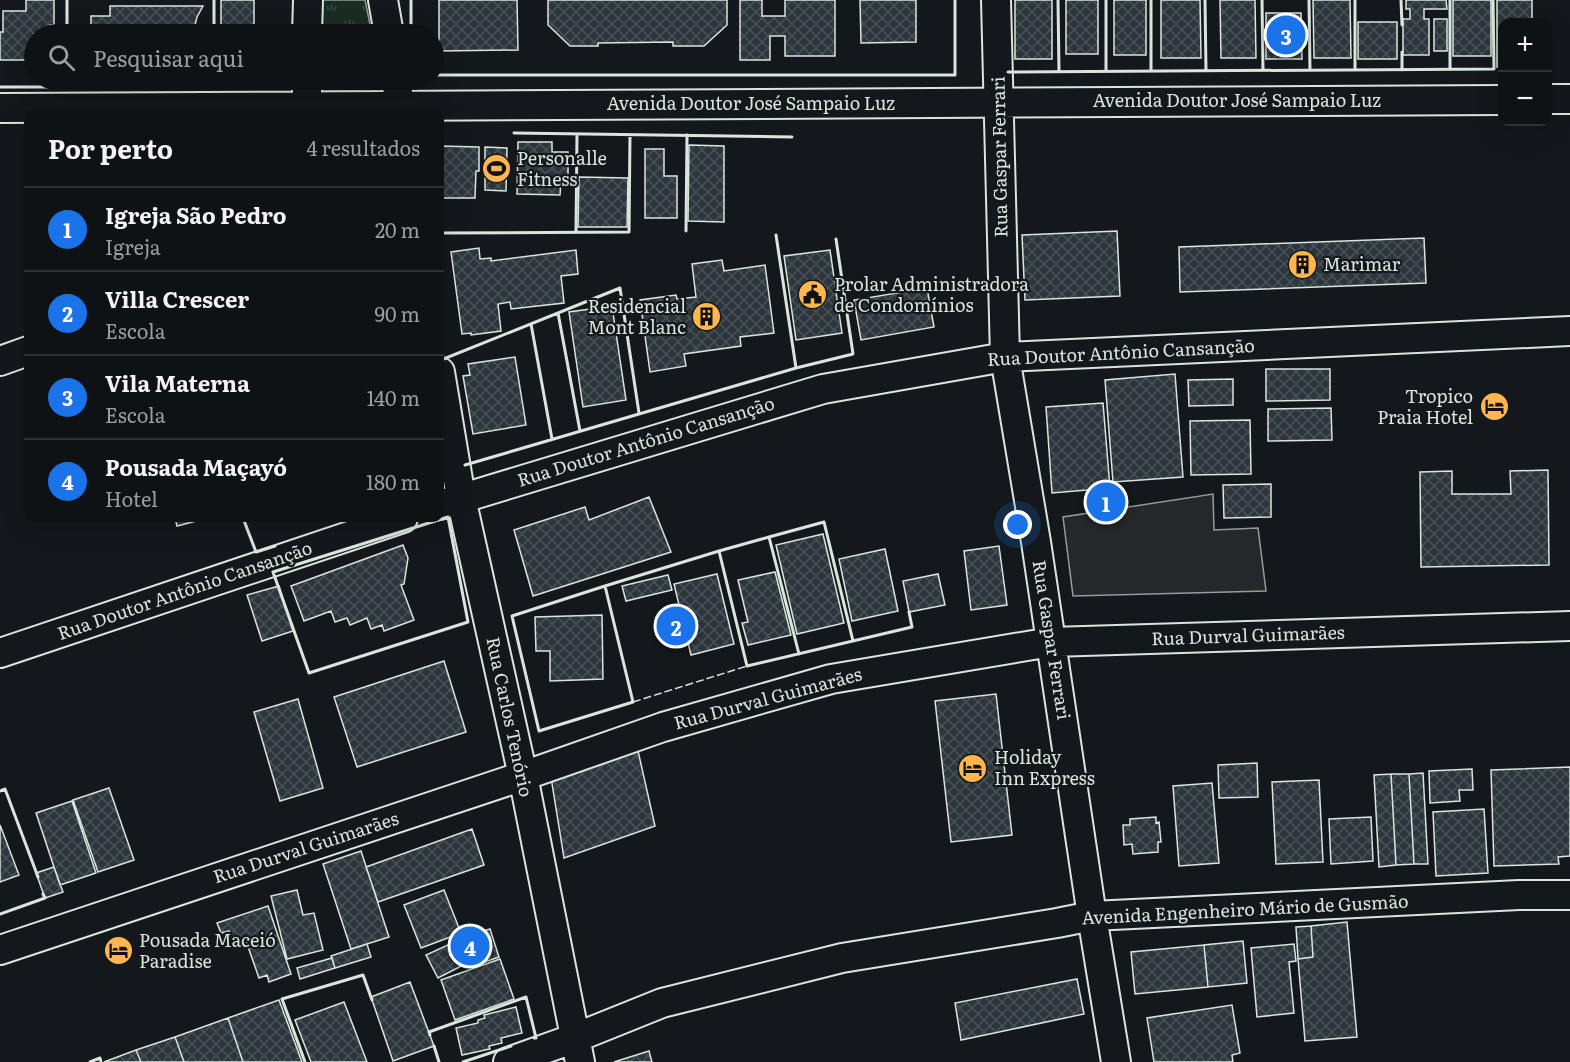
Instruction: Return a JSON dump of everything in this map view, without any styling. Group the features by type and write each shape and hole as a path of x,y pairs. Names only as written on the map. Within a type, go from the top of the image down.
{"street":[{"path":"307,24 308,0"},
{"path":"383,0 387,24"},
{"name":"Rua Gaspar Ferrari","path":"996,0 1005,357 1116,1062"},
{"name":"Avenida Doutor José Sampaio Luz","path":"0,108 307,99 999,102 1498,100"},
{"path":"1552,99 1570,99"},
{"name":"Rua Doutor Antônio Cansanção","path":"450,502 823,389 1005,357 1570,330"},
{"path":"0,361 24,352"},
{"name":"Rua Carlos Tenório","path":"444,424 450,502 523,776 578,1050"},
{"name":"Rua Doutor Antônio Cansanção","path":"0,653 391,522"},
{"name":"Rua Durval Guimarães","path":"0,950 523,776 663,727 831,679 1051,642 1570,626"},
{"name":"Avenida Engenheiro Mário de Gusmão","path":"508,1062 578,1050 662,1003 842,958 1092,916 1519,895 1570,895"}],"green space":[{"path":"313,0 365,0 370,24 313,24"},
{"path":"316,90 376,90 346,98 324,95"}],"shaded area":[{"path":"1213,494 1214,530 1258,528 1266,591 1073,596 1063,517"}],"building":[{"path":"26,0 54,0 54,24 24,24 24,60 0,60 3,11 26,11"},
{"path":"221,0 254,0 254,24 221,24"},
{"path":"439,0 517,0 518,50 444,51 444,24 439,24"},
{"path":"548,0 727,0 727,25 704,46 673,46 673,42 598,43 598,46 570,46 548,25"},
{"path":"740,0 762,0 762,16 785,16 785,0 835,0 835,56 785,56 785,36 770,36 770,60 740,60"},
{"path":"860,0 916,0 916,42 861,43"},
{"path":"1015,0 1052,0 1052,59 1015,59"},
{"path":"1066,0 1098,0 1098,54 1066,54"},
{"path":"1114,0 1146,0 1146,55 1114,55"},
{"path":"1161,0 1200,0 1201,58 1161,58"},
{"path":"1220,0 1255,0 1256,58 1221,58"},
{"path":"1313,0 1350,0 1351,58 1314,58"},
{"path":"1406,0 1446,0 1447,9 1424,9 1424,19 1429,19 1429,55 1403,55 1403,19 1410,19 1410,9 1406,9"},
{"path":"1453,0 1491,0 1491,56 1453,56"},
{"path":"1497,0 1532,0 1532,18 1498,18 1497,67"},
{"path":"110,6 203,6 195,24 91,24 91,16 110,16"},
{"path":"1266,13 1301,13 1302,59 1266,59"},
{"path":"1434,19 1447,19 1447,51 1434,51"},
{"path":"1358,22 1397,22 1397,59 1358,59"},
{"path":"518,142 552,142 552,152 568,152 568,181 561,181 560,195 517,194"},
{"path":"689,145 724,146 724,222 688,221"},
{"path":"444,146 479,147 479,171 476,171 475,198 444,198"},
{"name":"Personalle Fitness","path":"485,147 507,148 506,191 485,190"},
{"path":"645,149 664,149 664,176 677,176 677,218 645,218"},
{"path":"579,177 628,178 627,227 578,227"},
{"path":"1117,231 1120,296 1025,300 1022,235"},
{"name":"Marimar","path":"1424,238 1426,283 1180,292 1179,247"},
{"path":"479,248 480,259 491,258 491,261 576,250 578,274 561,276 564,303 511,309 510,302 498,304 501,331 462,334 451,252"},
{"name":"Prolar Administradora de Condomínios","path":"830,250 842,333 796,340 784,256"},
{"name":"Residencial Mont Blanc","path":"722,260 724,271 765,265 774,333 740,337 741,346 684,354 686,366 650,372 640,300 676,295 677,299 696,297 692,264"},
{"path":"927,288 934,327 861,340 854,300"},
{"path":"612,306 626,400 583,407 569,312"},
{"path":"515,357 526,425 473,434 463,376 470,375 468,364"},
{"path":"1266,369 1330,369 1330,400 1266,401"},
{"path":"1175,374 1183,477 1113,482 1105,380"},
{"path":"1233,379 1233,405 1189,406 1188,380"},
{"path":"1103,403 1110,488 1052,493 1046,407"},
{"path":"1331,408 1332,440 1268,441 1268,409"},
{"path":"1250,420 1251,474 1191,475 1190,421"},
{"path":"1548,470 1549,565 1421,567 1420,472 1452,471 1452,494 1511,494 1510,471"},
{"path":"1271,484 1271,517 1224,518 1223,485"},
{"path":"649,497 671,552 533,596 514,530 585,507 589,520"},
{"path":"176,522 192,522 177,526"},
{"path":"823,534 844,623 797,634 776,545"},
{"path":"403,545 408,558 404,584 401,585 414,620 384,631 382,625 371,629 367,618 350,625 347,618 335,622 331,611 304,621 291,586"},
{"path":"999,546 1007,605 971,610 964,551"},
{"path":"885,549 898,611 852,621 839,559"},
{"path":"775,572 791,635 748,645 742,623 748,622 738,580"},
{"path":"717,574 734,644 691,655 674,584"},
{"path":"938,574 945,605 909,612 903,581"},
{"path":"668,575 672,590 626,601 622,586"},
{"path":"279,586 293,631 262,641 247,595"},
{"path":"602,615 603,679 550,681 550,651 536,651 535,617"},
{"path":"444,661 466,732 357,767 334,697"},
{"name":"Holiday Inn Express","path":"996,694 1012,835 951,842 935,701"},
{"path":"298,699 323,788 280,801 254,712"},
{"path":"636,742 655,826 564,858 550,771"},
{"path":"1257,763 1258,797 1219,798 1218,765"},
{"path":"1570,767 1570,856 1558,857 1559,864 1494,866 1491,770"},
{"path":"1472,769 1473,790 1459,790 1460,801 1430,803 1429,771"},
{"path":"1423,773 1428,864 1414,864 1409,774"},
{"path":"1391,774 1396,865 1379,867 1374,775"},
{"path":"1391,774 1409,774 1414,864 1396,865"},
{"path":"1319,780 1323,862 1276,864 1272,782"},
{"path":"1212,783 1219,863 1179,866 1173,786"},
{"path":"109,788 134,860 98,872 73,800"},
{"path":"72,801 96,873 60,885 36,813"},
{"path":"1484,809 1488,873 1436,876 1433,812"},
{"path":"1156,817 1156,823 1159,822 1161,842 1158,842 1158,852 1133,854 1132,844 1124,845 1123,825 1130,825 1130,819"},
{"path":"1371,817 1373,861 1331,864 1329,819"},
{"path":"0,825 19,875 0,882"},
{"path":"472,829 484,865 378,902 366,867"},
{"path":"361,851 389,937 351,949 323,864"},
{"path":"54,867 63,892 45,898 36,873"},
{"path":"297,890 303,915 314,913 323,950 287,959 271,896"},
{"path":"444,890 461,933 421,948 404,905"},
{"path":"268,906 291,974 269,982 267,975 259,978 246,941 234,945 229,931 221,933 217,923"},
{"path":"1347,922 1357,1037 1305,1041 1298,959 1313,957 1311,926"},
{"path":"1311,926 1313,957 1298,959 1296,927"},
{"path":"490,929 499,957 473,966 471,961 438,978 426,955 463,938"},
{"path":"1243,941 1247,983 1208,987 1204,945"},
{"path":"367,944 371,957 335,968 331,956"},
{"path":"1294,944 1296,961 1289,962 1294,1013 1257,1017 1251,948"},
{"path":"1204,945 1208,987 1135,994 1131,952"},
{"path":"332,958 335,968 300,979 297,968"},
{"path":"500,959 514,999 455,1020 441,980"},
{"path":"1077,979 1084,1014 961,1040 955,1003"},
{"path":"410,982 434,1046 393,1061 371,997"},
{"path":"279,1000 302,1062 243,1062 228,1018"},
{"path":"344,1002 367,1062 311,1062 295,1020"},
{"path":"1232,1005 1240,1053 1232,1055 1233,1062 1154,1062 1147,1018"},
{"path":"516,1007 522,1033 501,1038 502,1043 489,1046 490,1049 462,1055 456,1028 478,1023 478,1020 485,1018 484,1015"},
{"path":"228,1018 243,1062 184,1062 175,1037"},
{"path":"175,1037 184,1062 141,1062 136,1050"},
{"path":"136,1050 141,1062 104,1062"},
{"path":"649,1051 652,1062 614,1062"}],"fence":[{"path":"633,702 747,666"}],"wall":[{"path":"67,0 67,24"},
{"path":"214,0 214,24"},
{"path":"411,0 411,24"},
{"path":"444,75 955,75 955,0"},
{"path":"1058,0 1059,72"},
{"path":"1106,0 1106,71"},
{"path":"1151,0 1151,71"},
{"path":"1205,0 1206,71"},
{"path":"1262,0 1263,70"},
{"path":"1309,0 1310,70"},
{"path":"1355,0 1355,70"},
{"path":"1401,0 1402,25"},
{"path":"1450,0 1450,69"},
{"path":"1008,72 1494,69 1493,0"},
{"path":"1402,52 1402,70"},
{"path":"0,87 24,87"},
{"path":"514,133 792,137"},
{"path":"576,232 577,134"},
{"path":"444,233 629,232 630,135"},
{"path":"686,231 687,135"},
{"path":"465,465 796,368 776,235"},
{"path":"796,368 853,354 836,239"},
{"path":"444,359 620,288 639,413"},
{"path":"558,313 580,431"},
{"path":"531,324 552,439"},
{"path":"432,522 273,572 309,673 468,622 448,517"},
{"path":"444,518 448,517"},
{"path":"245,522 256,552 275,546"},
{"path":"769,537 824,522 853,641"},
{"path":"719,551 769,537 799,654"},
{"path":"605,586 512,616 539,731 633,702 605,586 719,551 747,666 912,627 909,612"},
{"path":"0,791 5,789 38,877"},
{"path":"0,914 45,898 43,894"},
{"path":"305,1062 282,999 363,975 372,1000"},
{"path":"430,1035 429,1032 526,997 536,1038 534,1038"},
{"path":"434,1046 439,1062"},
{"path":"463,1062 511,1046"},
{"path":"90,1062 100,1058 101,1062"}],"place":[{"name":"Vila Materna","path":"1286,35"},
{"name":"Personalle Fitness","path":"496,169"},
{"name":"Marimar","path":"1302,265"},
{"name":"Prolar Administradora de Condomínios","path":"813,295"},
{"name":"Residencial Mont Blanc","path":"707,317"},
{"name":"Tropico Praia Hotel","path":"1494,407"},
{"name":"Igreja São Pedro","path":"1106,502"},
{"name":"Villa Crescer","path":"676,626"},
{"name":"Holiday Inn Express","path":"973,768"},
{"name":"Pousada Maçayó","path":"470,946"},
{"name":"Pousada Maceió Paradise","path":"118,951"}]}
